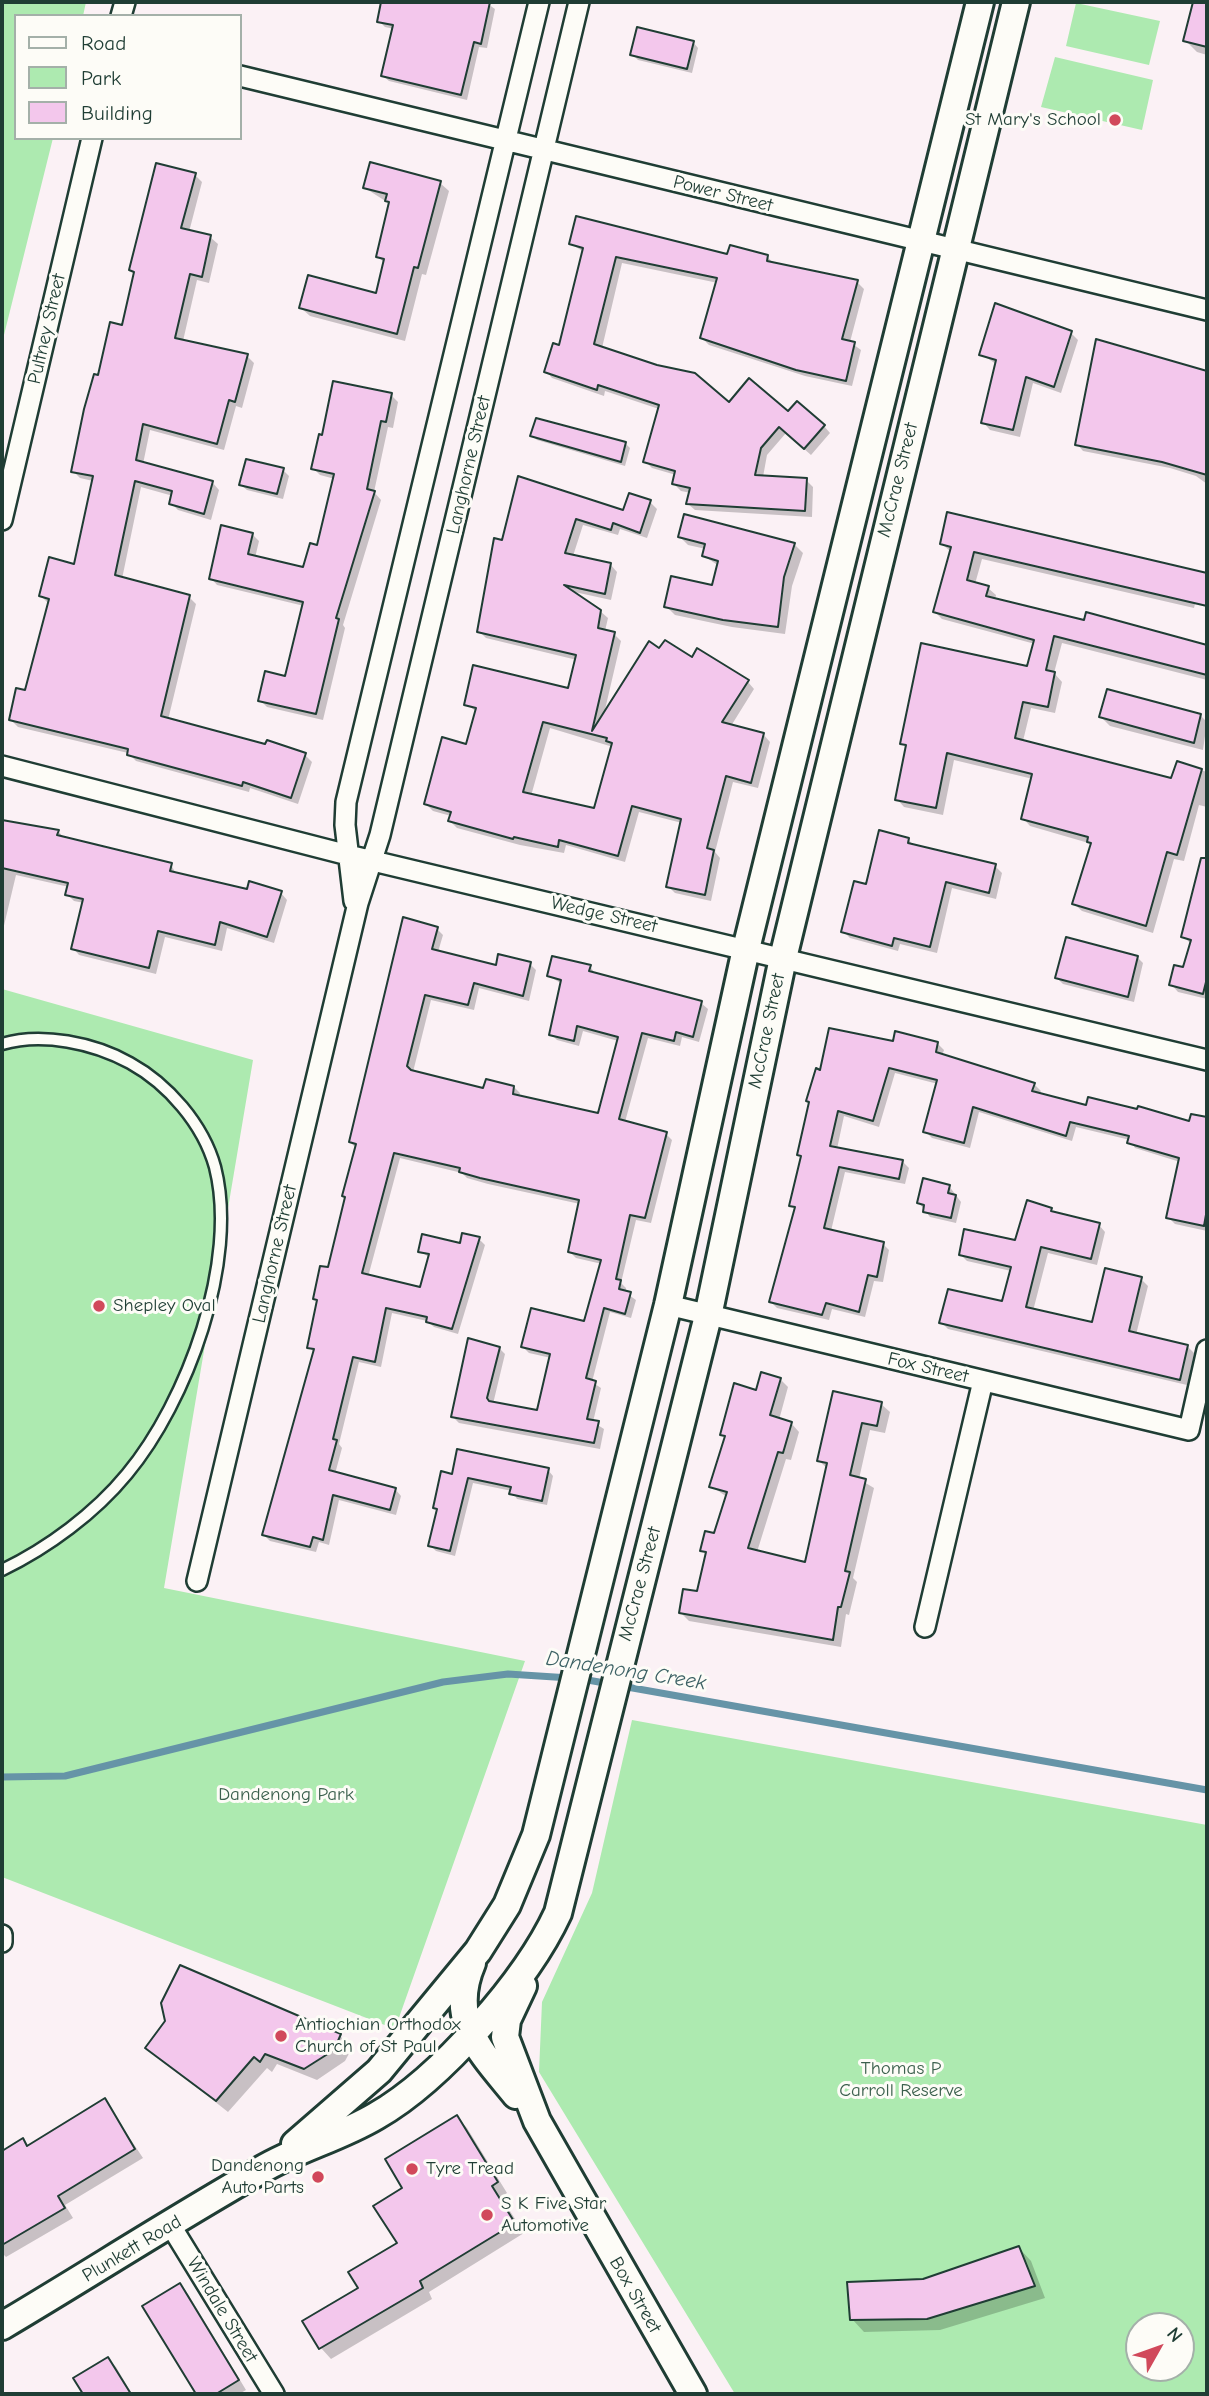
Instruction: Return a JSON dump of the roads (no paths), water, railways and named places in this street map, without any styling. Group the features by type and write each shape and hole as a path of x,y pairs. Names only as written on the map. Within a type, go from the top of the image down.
{"main road":[{"name":"McCrae Street","path":"478,1951 507,1905 528,1859 561,1740 668,1306 747,949 923,243 980,2"},
{"name":"McCrae Street","path":"470,2036 543,1945 565,1896 626,1634 708,1316 782,958 1016,2"},
{"name":"Box Street","path":"537,2122 505,2037 507,2020 543,1945"},
{"name":"Box Street","path":"478,1951 464,1994 470,2036 537,2122 693,2394"},
{"name":"Plunkett Road","path":"2,2326 261,2169 323,2122 379,2071 478,1951"},
{"name":"Plunkett Road","path":"261,2169 379,2115 432,2075 470,2036"}],"street":[{"name":"Langhorne Street","path":"352,926 353,884 345,825 346,802 539,2"},
{"name":"Langhorne Street","path":"197,1581 352,926 380,835 579,2"},
{"name":"Power Street","path":"242,76 1207,310"},
{"name":"Pultney Street","path":"2,520 92,140"},
{"name":"Wedge Street","path":"2,766 348,855 1207,1060"},
{"name":"Fox Street","path":"668,1306 1189,1430 1207,1350"},
{"path":"925,1628 983,1381"},
{"path":"2,1936 2,1942"},
{"name":"Windale Street","path":"170,2226 274,2394"}],"lane":[{"path":"2,1044 62,1041 88,1045 114,1054 159,1083 190,1118 206,1144 215,1169 219,1235 216,1281 209,1313 179,1387 156,1432 128,1473 103,1501 21,1561 2,1570"}],"waterway":[{"name":"Dandenong Creek","path":"2,1777 65,1776 443,1682 508,1674 570,1678"},
{"name":"Dandenong Creek","path":"582,1679 1207,1790"}],"place":[{"name":"St Mary's School","path":"1115,120"},
{"name":"Shepley Oval","path":"99,1306"},
{"name":"Antiochian Orthodox Church of St Paul","path":"281,2036"},
{"name":"Tyre Tread","path":"412,2169"},
{"name":"Dandenong Auto Parts","path":"318,2177"},
{"name":"S K Five Star Automotive","path":"487,2215"}],"park label":[{"name":"Dandenong Park","path":"286,1795"},
{"name":"Thomas P Carroll Reserve","path":"901,2080"}]}
